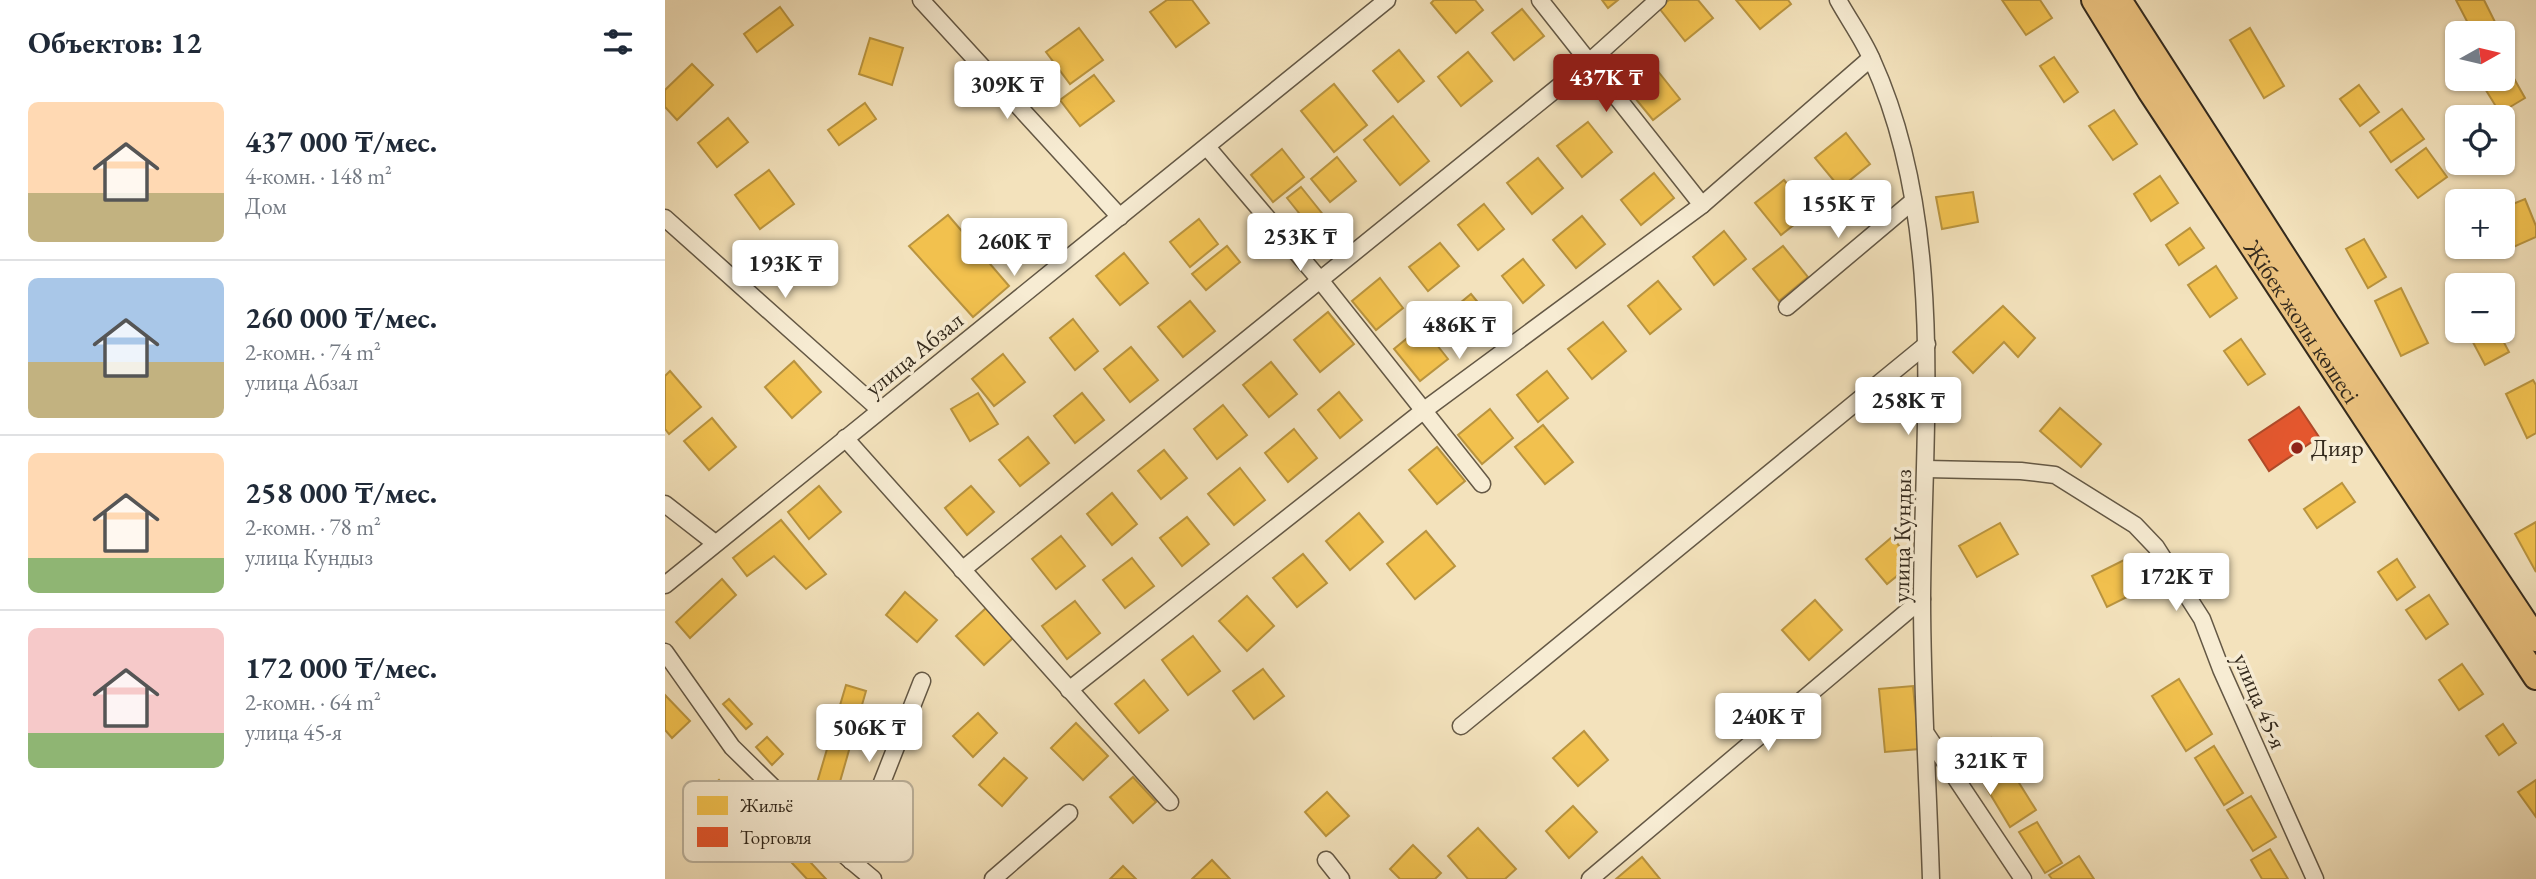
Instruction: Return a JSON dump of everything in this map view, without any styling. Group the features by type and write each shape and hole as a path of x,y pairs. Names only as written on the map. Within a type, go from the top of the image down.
{"main road":[{"name":"Жібек жолы көшесі","path":"2094,0 2150,91 2536,677"},
{"name":"Жібек жолы көшесі","path":"2119,0 2327,324 2536,639"}],"street":[{"path":"921,0 1120,216"},
{"name":"улица Абзал","path":"665,585 1387,0"},
{"path":"1540,0 1702,205"},
{"path":"962,570 1588,62 1658,0"},
{"name":"улица Кундыз","path":"1838,0 1871,58 1888,102 1905,155 1917,224 1927,344 1922,599 1931,879"},
{"path":"1069,690 1423,411 1702,205 1871,58"},
{"path":"1207,147 1320,280 1482,484"},
{"path":"1787,307 1913,201"},
{"path":"665,218 880,410"},
{"path":"1461,726 1927,344"},
{"path":"845,438 1170,802"},
{"name":"улица 45-я","path":"1926,468 2021,471 2055,475 2135,525 2156,547 2202,619 2221,669 2315,879"},
{"path":"665,504 715,543"},
{"path":"1590,879 1922,599"},
{"path":"665,652 732,747 766,781"},
{"path":"883,781 922,681"},
{"path":"1926,734 2023,879"},
{"path":"993,879 1069,813"},
{"path":"1326,860 1342,879"},
{"path":"852,862 873,879"}],"building: Жильё":[{"path":"1167,0 1192,0 1209,23 1176,47 1150,12"},
{"path":"1434,0 1475,0 1483,10 1456,33 1431,3"},
{"path":"1602,0 1618,0 1608,8"},
{"path":"1669,0 1698,0 1713,18 1685,41 1659,8"},
{"path":"1736,0 1788,0 1791,4 1760,29"},
{"path":"2002,0 2040,0 2052,18 2026,35"},
{"path":"2456,0 2484,0 2494,21 2467,21"},
{"path":"780,7 793,25 757,52 744,34"},
{"path":"1522,9 1544,36 1514,60 1492,33"},
{"path":"1079,28 1103,60 1070,84 1046,52"},
{"path":"2250,28 2284,86 2264,98 2230,40"},
{"path":"870,38 903,48 892,85 859,74"},
{"path":"1399,50 1424,81 1398,102 1373,71"},
{"path":"1468,52 1492,81 1461,106 1438,77"},
{"path":"2054,57 2078,92 2064,102 2040,66"},
{"path":"692,64 713,85 677,120 665,107 665,90"},
{"path":"1657,70 1680,99 1653,120 1630,92"},
{"path":"1094,75 1114,101 1080,126 1060,100"},
{"path":"2515,80 2525,98 2513,105 2495,105 2486,91 2515,91"},
{"path":"1334,84 1367,125 1334,152 1301,111"},
{"path":"2359,85 2379,112 2360,126 2340,99"},
{"path":"865,103 876,119 839,145 828,130"},
{"path":"2402,109 2424,139 2391,162 2370,132"},
{"path":"2114,110 2137,144 2113,160 2089,126"},
{"path":"1393,116 1429,161 1400,185 1364,140"},
{"path":"728,118 748,142 717,167 698,143"},
{"path":"1588,122 1612,152 1582,177 1557,146"},
{"path":"1846,133 1870,164 1840,188 1815,158"},
{"path":"2426,148 2447,177 2418,198 2396,170"},
{"path":"1282,149 1304,177 1273,202 1251,175"},
{"path":"1337,157 1356,181 1330,202 1311,179"},
{"path":"1538,158 1563,188 1532,214 1507,183"},
{"path":"769,170 794,204 760,229 735,195"},
{"path":"1654,173 1674,198 1641,225 1621,200"},
{"path":"2160,176 2178,203 2151,221 2134,194"},
{"path":"1784,180 1810,212 1781,235 1755,203"},
{"path":"1301,187 1337,232 1323,243 1287,198"},
{"path":"1973,192 1978,222 1942,229 1936,197"},
{"path":"2525,199 2536,226 2536,237 2515,246 2515,203"},
{"path":"1484,204 1504,229 1478,250 1458,225"},
{"path":"948,215 1009,286 973,317 909,246"},
{"path":"1582,216 1605,244 1576,268 1553,240"},
{"path":"1199,219 1218,244 1190,267 1170,242"},
{"path":"2190,228 2204,248 2179,265 2166,245"},
{"path":"1724,231 1746,259 1714,285 1693,257"},
{"path":"2364,239 2386,277 2368,288 2346,249"},
{"path":"1440,243 1459,266 1428,291 1409,267"},
{"path":"1227,246 1240,262 1206,290 1192,274"},
{"path":"1783,246 1808,277 1779,301 1753,269"},
{"path":"1124,253 1148,283 1120,305 1096,276"},
{"path":"1523,259 1544,285 1523,303 1502,276"},
{"path":"2216,266 2237,298 2210,317 2188,285"},
{"path":"1380,278 1403,308 1376,330 1352,301"},
{"path":"1658,281 1681,309 1650,334 1628,306"},
{"path":"2401,288 2428,343 2401,356 2375,301"},
{"path":"1471,294 1495,323 1471,342 1448,313"},
{"path":"1190,301 1215,331 1183,357 1158,327"},
{"path":"2003,306 2035,338 2018,357 2004,342 1973,373 1953,352"},
{"path":"1328,312 1354,344 1320,372 1294,340"},
{"path":"1073,319 1098,351 1075,370 1050,338"},
{"path":"1603,322 1626,351 1592,379 1568,349"},
{"path":"1422,326 1448,359 1420,381 1394,349"},
{"path":"2241,339 2265,374 2248,385 2224,351"},
{"path":"2473,343 2504,343 2509,352 2485,365"},
{"path":"1131,347 1158,380 1130,402 1104,369"},
{"path":"1003,354 1025,382 994,406 972,379"},
{"path":"794,361 821,392 792,418 765,387"},
{"path":"1271,362 1297,394 1269,417 1243,385"},
{"path":"670,371 701,407 669,434 665,429 665,376"},
{"path":"1547,371 1568,398 1538,422 1517,395"},
{"path":"2533,380 2536,385 2536,433 2527,438 2506,394"},
{"path":"1339,392 1362,420 1340,438 1318,410"},
{"path":"978,393 998,424 970,441 951,409"},
{"path":"1082,393 1104,420 1075,443 1054,416"},
{"path":"1223,405 1247,435 1217,459 1194,429"},
{"path":"2060,408 2101,444 2081,467 2040,431"},
{"path":"1490,409 1513,438 1482,464 1458,435"},
{"path":"712,418 736,447 709,470 684,441"},
{"path":"1543,425 1573,462 1545,484 1515,447"},
{"path":"1294,429 1317,458 1288,482 1265,453"},
{"path":"1028,437 1049,463 1020,486 999,460"},
{"path":"1437,447 1465,481 1437,504 1409,470"},
{"path":"1164,450 1187,478 1161,499 1138,471"},
{"path":"1240,468 1265,500 1234,525 1208,494"},
{"path":"2342,483 2355,502 2317,528 2304,509"},
{"path":"819,486 841,512 809,539 788,512"},
{"path":"971,486 994,512 967,535 945,508"},
{"path":"1112,493 1137,524 1112,545 1087,514"},
{"path":"1359,513 1383,542 1350,570 1326,541"},
{"path":"1187,517 1209,544 1182,566 1160,538"},
{"path":"781,520 826,574 806,589 774,556 747,576 733,558"},
{"path":"2536,522 2536,572 2515,534"},
{"path":"2000,523 2018,554 1977,577 1959,546"},
{"path":"1426,531 1455,566 1415,599 1387,564"},
{"path":"1061,536 1085,566 1056,589 1032,559"},
{"path":"1892,537 1913,563 1887,584 1866,559"},
{"path":"1303,554 1327,583 1297,607 1273,578"},
{"path":"2130,557 2145,588 2107,607 2092,576"},
{"path":"1132,558 1154,586 1125,608 1103,580"},
{"path":"2397,559 2415,587 2397,600 2378,572"},
{"path":"722,579 736,595 690,638 676,622"},
{"path":"905,592 937,620 917,642 886,615"},
{"path":"2429,595 2448,624 2426,639 2406,610"},
{"path":"1247,596 1274,626 1247,651 1219,621"},
{"path":"1815,600 1842,630 1809,660 1782,630"},
{"path":"1075,601 1100,633 1067,659 1042,626"},
{"path":"986,608 1013,638 984,665 956,636"},
{"path":"1193,636 1220,671 1188,695 1162,660"},
{"path":"2462,664 2483,694 2459,710 2439,680"},
{"path":"1263,669 1284,696 1254,719 1233,691"},
{"path":"2179,679 2212,734 2186,751 2152,696"},
{"path":"1144,680 1168,710 1139,733 1115,704"},
{"path":"846,685 866,691 840,781 818,781"},
{"path":"1913,686 1919,749 1885,752 1879,689"},
{"path":"665,695 690,721 672,738 665,730"},
{"path":"729,699 752,724 746,729 723,704"},
{"path":"978,713 997,733 973,757 953,736"},
{"path":"1076,723 1108,756 1083,780 1051,748"},
{"path":"2503,724 2516,743 2499,755 2486,736"},
{"path":"1584,731 1608,760 1578,786 1553,758"},
{"path":"767,737 783,754 772,765 756,747"},
{"path":"1991,738 2036,810 2010,827 1966,754"},
{"path":"2214,746 2243,793 2224,805 2195,758"},
{"path":"1004,758 1027,778 1002,806 979,785"},
{"path":"1133,777 1156,802 1133,823 1110,797"},
{"path":"2536,780 2536,817 2518,792"},
{"path":"1327,792 1349,816 1326,836 1305,812"},
{"path":"2251,796 2276,837 2253,851 2227,810"},
{"path":"1573,806 1597,832 1569,858 1546,831"},
{"path":"2037,822 2062,863 2045,873 2019,832"},
{"path":"1478,828 1516,869 1505,879 1468,879 1448,856"},
{"path":"1413,845 1441,873 1435,879 1400,879 1390,869"},
{"path":"2270,849 2288,879 2262,879 2251,860"},
{"path":"2079,856 2094,879 2052,879 2049,875"},
{"path":"1642,857 1660,879 1616,879"},
{"path":"1212,860 1230,879 1192,879"},
{"path":"791,862 810,862 826,879 807,879"},
{"path":"1123,866 1136,879 1110,879"}],"building: Торговля":[{"path":"2299,407 2319,437 2269,471 2249,440"}],"place":[{"name":"Дияр","path":"2297,448"}]}
